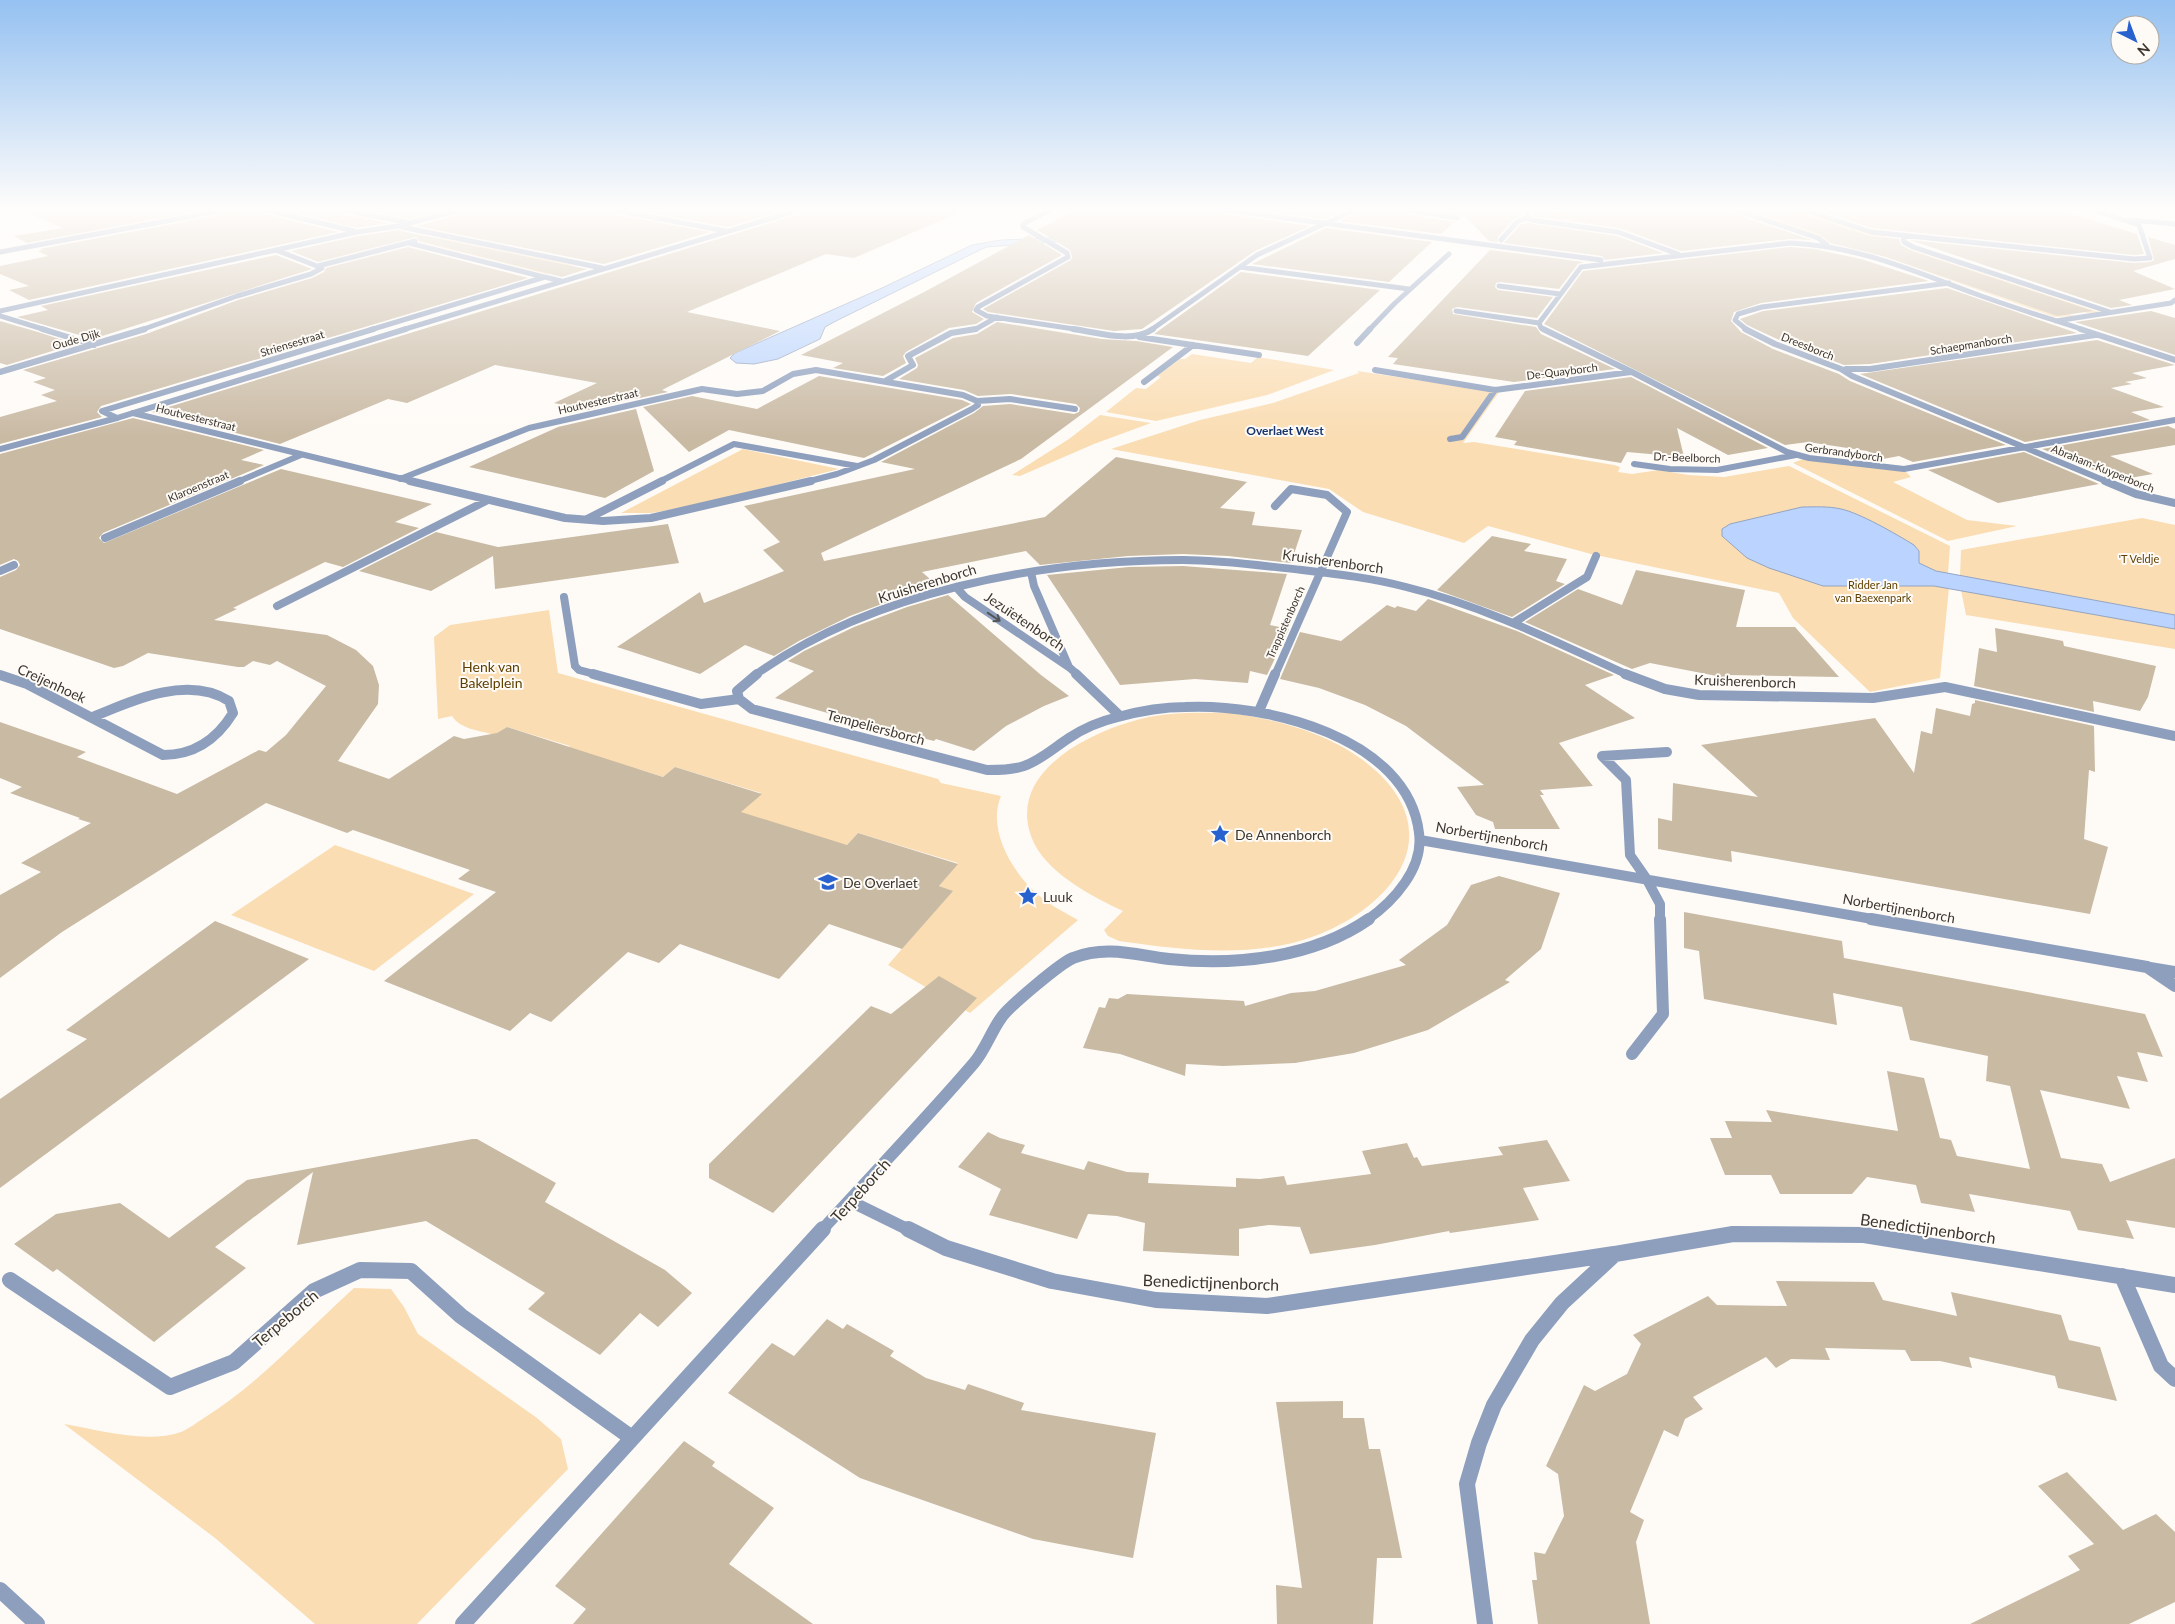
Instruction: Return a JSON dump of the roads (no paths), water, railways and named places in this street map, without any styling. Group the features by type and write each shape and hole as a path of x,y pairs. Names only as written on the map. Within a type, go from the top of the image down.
{"street":[{"path":"0,311 118,285"},
{"name":"Oude Dijk","path":"0,372 168,322 237,296 275,285"},
{"name":"Striensestraat","path":"117,418 102,411 519,285"},
{"name":"Striensestraat","path":"0,449 117,418 549,285"},
{"path":"1018,285 978,307 976,310 980,314 998,317 1259,355"},
{"path":"1136,336 1147,332 1215,285"},
{"path":"1377,285 1410,289"},
{"path":"1357,343 1415,285"},
{"path":"1456,312 1539,323 1567,285"},
{"name":"Dreesborch","path":"1934,285 1762,306 1738,314 1735,320 1740,327 1752,334 1821,363 1846,369 1852,376 2024,447"},
{"path":"1954,285 2054,321 2175,360"},
{"path":"2028,285 2110,312"},
{"path":"1498,286 1560,294"},
{"path":"2054,321 2174,301"},
{"path":"0,316 94,345"},
{"path":"886,381 913,365 908,356 951,334 976,329 998,317"},
{"name":"Gerbrandyborch","path":"1539,323 1542,328 1797,455 1893,469 2175,420"},
{"name":"Schaepmanborch","path":"1846,369 1870,370 2098,334"},
{"path":"1144,382 1193,345"},
{"name":"De-Quayborch","path":"1375,370 1495,390 1632,372"},
{"name":"Houtvesterstraat","path":"400,479 529,428 702,389 736,394 763,391 793,374 805,371 827,371 886,381"},
{"path":"886,381 963,395 976,401 1010,399 1074,409"},
{"path":"1450,439 1462,437 1495,390"},
{"name":"Houtvesterstraat","path":"133,413 565,518 626,520 651,518 784,488 858,466 904,446 972,409 978,405 976,401"},
{"path":"586,520 734,444 858,466"},
{"name":"Abraham-Kuyperborch","path":"2024,447 2136,494 2175,504"},
{"name":"Klaroenstraat","path":"105,538 301,455"},
{"name":"Dr.-Beelborch","path":"1634,464 1670,469 1717,470 1797,455"},
{"name":"Trappistenborch","path":"1259,712 1348,512 1327,495 1292,489 1275,506"},
{"path":"278,606 488,500"},
{"path":"1513,623 1587,577 1596,556"},
{"name":"Kruisherenborch","path":"739,699 737,691 744,682 772,663 812,641 863,618 956,587 994,578 1089,564 1183,560 1233,562 1320,572 1358,577 1407,587 1468,606 1513,623 1634,678 1665,689 1699,695 1873,698 1945,687 2175,736"},
{"path":"0,571 14,565"},
{"name":"Jezuïetenborch","path":"1031,572 1034,586 1070,668"},
{"name":"Jezuïetenborch","path":"956,587 965,597 1070,668"},
{"path":"564,597 575,666 579,670 701,704 739,699"},
{"path":"1070,668 1120,716"},
{"name":"Creijenhoek","path":"0,675 27,684 163,755 175,756 210,742 226,728 233,713 229,701 214,692 189,691 152,695 122,704 93,717"},
{"name":"Tempeliersborch","path":"739,699 752,709 986,770 1009,769 1032,763 1083,729 1120,716 1163,707 1215,706 1259,712 1323,731 1350,744 1378,762 1396,780 1409,799 1417,820 1420,840"},
{"path":"1632,1054 1663,1014 1660,904 1646,878 1630,855 1626,780 1602,756 1667,752"},
{"name":"Norbertijnenborch","path":"1420,840 2175,972"},
{"name":"Terpeborch","path":"464,1624 976,1061 1006,1012 1068,960 1091,951 1111,950 1173,960 1222,961 1284,955 1335,939 1368,920 1397,894 1415,869 1420,840"},
{"name":"Norbertijnenborch","path":"2147,967 2175,986"},
{"name":"Benedictijnenborch","path":"850,1201 946,1248 1052,1281 1156,1300 1267,1306 1615,1254 1733,1234 1864,1234 2175,1285"},
{"path":"1484,1624 1467,1484 1479,1443 1494,1405 1532,1340 1562,1303 1615,1254"},
{"name":"Terpeborch","path":"10,1280 170,1387 234,1362 314,1291 360,1270 411,1271 461,1316 632,1438"},
{"path":"2122,1276 2161,1366 2175,1379"},
{"path":"0,1590 37,1624"}],"water":[{"path":"889,285 909,285 825,327 820,339 778,359 754,364 736,363 730,358 735,353"},
{"path":"1802,507 1836,508 1868,519 1914,545 1919,551 1919,563 1936,571 2175,615 2175,629 1934,586 1823,586 1769,568 1747,558 1722,536 1722,529 1730,524"}],"place":[{"name":"De Annenborch","path":"1220,834"},
{"name":"De Overlaet","path":"828,882"},
{"name":"Luuk","path":"1028,896"}],"district":[{"name":"Overlaet West","path":"1285,430"}],"park label":[{"name":"'T Veldje","path":"2139,558"},
{"name":"Ridder Jan van Baexenpark","path":"1873,590"},
{"name":"Henk van Bakelplein","path":"491,674"}]}
